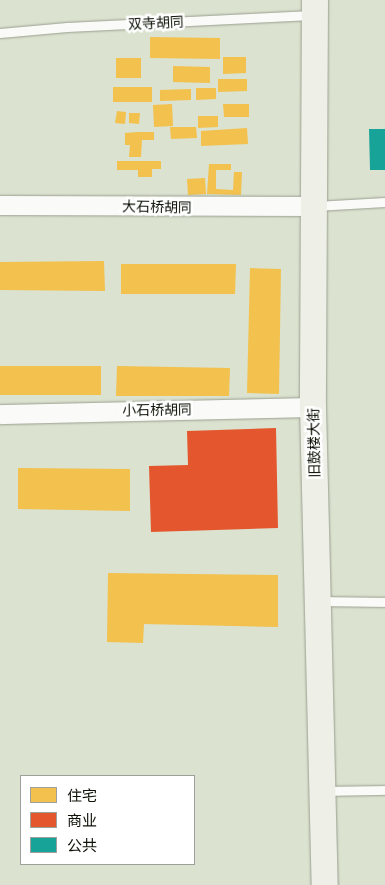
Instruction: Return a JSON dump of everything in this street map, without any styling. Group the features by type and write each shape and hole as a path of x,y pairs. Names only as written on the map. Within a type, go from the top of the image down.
{"main road":[{"name":"旧鼓楼大街","path":"315,8 313,407 325,885"}],"street":[{"name":"大石桥胡同","path":"0,205 313,206"},
{"name":"小石桥胡同","path":"0,414 313,407"}],"lane":[{"name":"双寺胡同","path":"0,33 315,8"},
{"path":"313,206 385,202"},
{"path":"318,601 385,602"},
{"path":"324,791 385,790"}],"building: 住宅":[{"path":"150,37 220,38 220,59 150,58"},
{"path":"223,57 246,57 246,73 223,74"},
{"path":"116,58 141,58 141,78 116,78"},
{"path":"173,66 210,67 210,83 173,82"},
{"path":"218,79 247,79 247,91 218,92"},
{"path":"113,87 152,87 152,102 113,102"},
{"path":"196,88 216,88 216,99 196,100"},
{"path":"191,89 191,100 160,101 160,90"},
{"path":"172,104 173,126 154,127 153,105"},
{"path":"223,104 249,104 249,117 224,117"},
{"path":"117,111 126,112 125,124 115,123"},
{"path":"129,113 140,113 139,124 129,123"},
{"path":"198,116 218,116 218,127 198,128"},
{"path":"170,127 196,127 197,138 171,139"},
{"path":"247,128 248,144 201,146 201,131"},
{"path":"154,132 154,140 142,140 141,157 129,157 130,145 125,145 125,133"},
{"path":"117,161 161,161 161,169 152,169 152,177 138,177 138,170 117,170"},
{"path":"209,164 231,164 231,170 216,170 216,189 233,190 234,172 242,172 241,195 207,194"},
{"path":"205,178 206,194 188,195 187,179"},
{"path":"104,261 105,291 0,290 0,262"},
{"path":"121,264 236,264 235,294 121,294"},
{"path":"250,268 281,269 279,394 247,393"},
{"path":"0,366 101,366 101,395 0,395"},
{"path":"117,366 230,368 229,396 116,396"},
{"path":"18,468 130,469 130,511 18,509"},
{"path":"108,573 278,575 278,627 144,624 143,643 107,642"}],"building: 商业":[{"path":"276,428 278,528 151,532 149,466 188,465 187,431"}],"building: 公共":[{"path":"369,129 385,129 385,170 370,170"}]}
